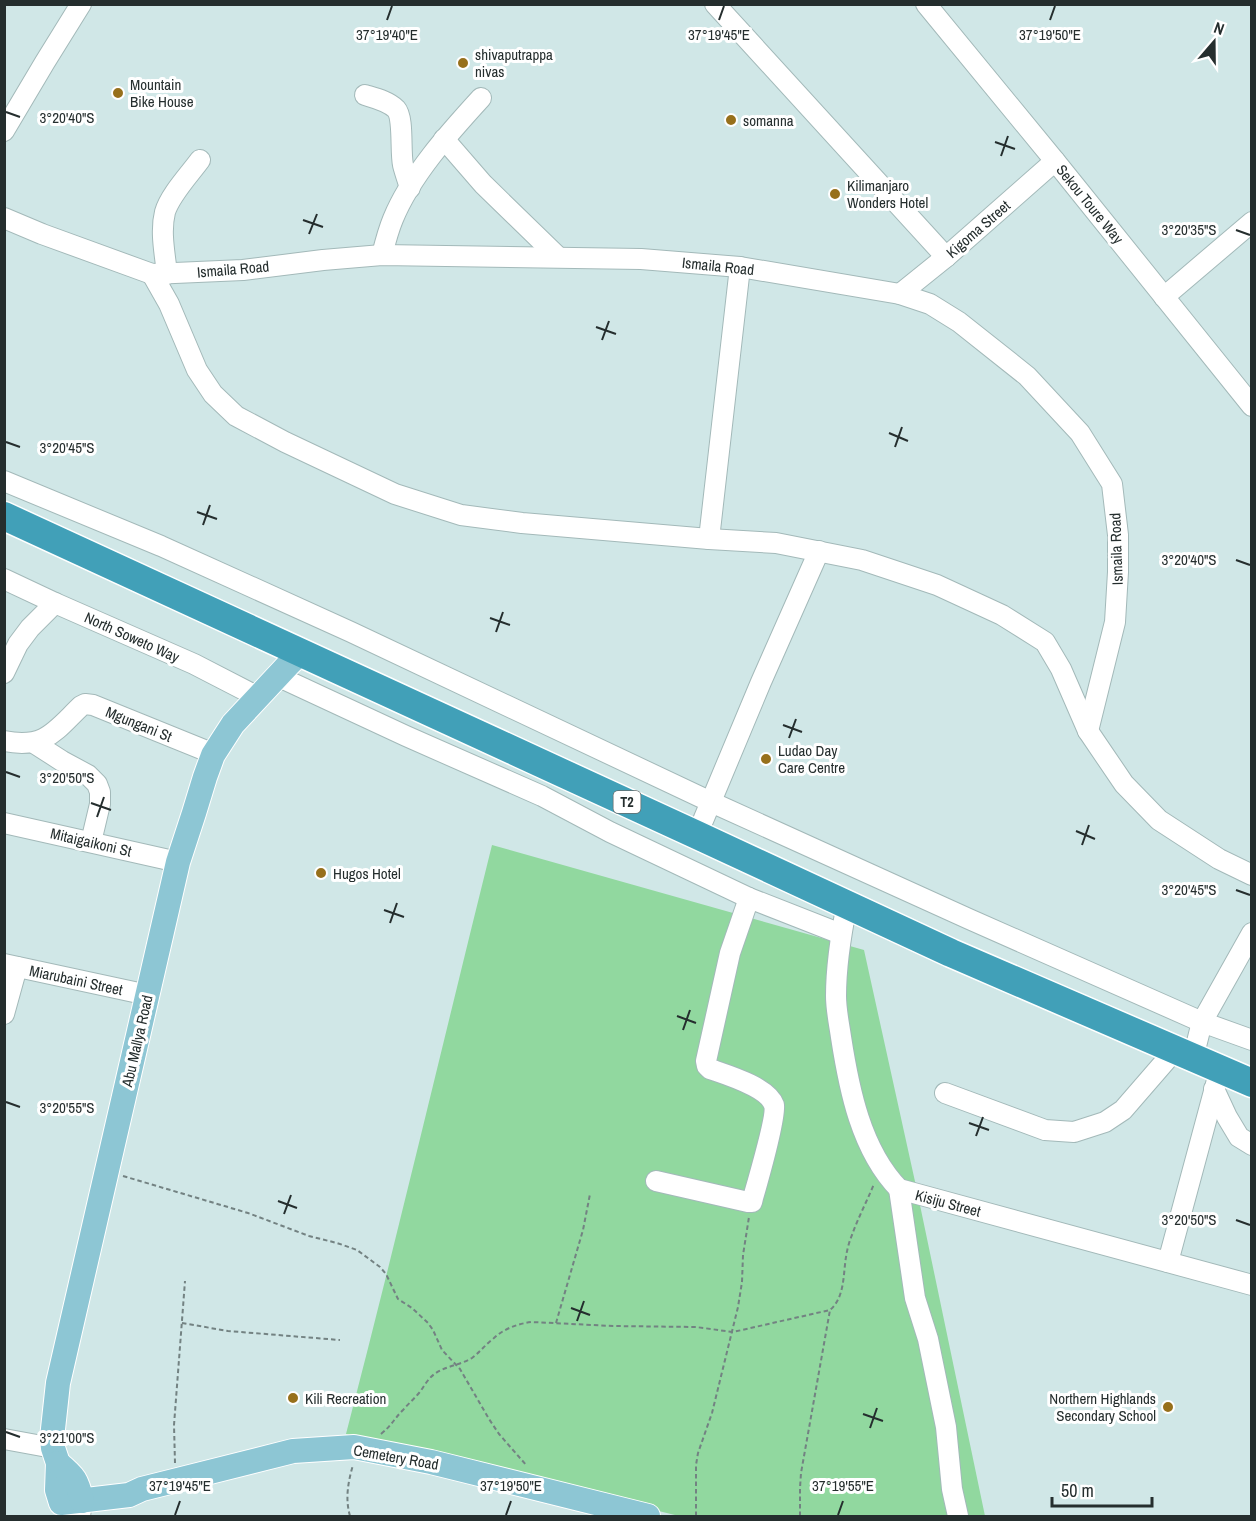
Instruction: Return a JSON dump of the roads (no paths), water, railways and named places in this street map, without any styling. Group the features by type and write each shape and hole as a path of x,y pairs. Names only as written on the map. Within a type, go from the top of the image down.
{"highway":[{"name":"T2","path":"4,516 951,953 1184,1054 1217,1079 1251,1083"}],"main road":[{"name":"Abu Mallya Road","path":"55,1455 58,1383 178,862 195,813 204,777 214,754 233,724 301,652"},
{"name":"Cemetery Road","path":"71,1502 129,1495 142,1489 293,1451 358,1448 430,1462 648,1516"},
{"path":"55,1455 73,1475 71,1502"}],"street":[{"path":"4,131 81,4"},
{"path":"715,4 946,257"},
{"name":"Sekou Toure Way","path":"926,4 1251,406"},
{"path":"365,95 396,109 400,117 403,166 410,188"},
{"path":"382,255 394,216 410,188 444,139 481,98"},
{"path":"444,139 483,184 558,257"},
{"path":"200,160 174,195 165,213 160,274 169,304 197,370 213,394 236,416 395,494 461,515 522,523 776,543 862,560 937,585 1002,615 1045,642 1061,669 1088,731 1124,784 1159,820 1219,859 1251,875"},
{"name":"Kigoma Street","path":"900,294 946,257 1055,161"},
{"name":"Ismaila Road","path":"4,218 42,234 160,274 243,270 382,255 641,259 740,267 900,294 930,304 959,322 1027,376 1080,434 1112,484 1118,535 1115,622 1088,731"},
{"path":"1164,297 1251,222"},
{"path":"709,539 740,267"},
{"path":"4,482 161,546 969,920 1202,1022 1251,1040"},
{"path":"697,835 819,551"},
{"name":"North Soweto Way","path":"4,579 194,664 258,697"},
{"path":"4,673 18,644 30,628 55,603"},
{"path":"278,676 542,796 610,832 749,898 841,934"},
{"name":"Mgungani St","path":"34,743 49,735 86,704 107,710 214,754"},
{"path":"4,741 34,743 88,775 97,784 100,804 92,842"},
{"name":"Mitaigaikoni St","path":"4,823 178,862"},
{"path":"656,1181 748,1203 752,1202 771,1129 774,1104 768,1096 753,1086 706,1066 730,953 749,898"},
{"name":"Kisiju Street","path":"847,904 841,934 836,995 844,1059 851,1094 861,1122 881,1167 899,1190 1251,1285"},
{"path":"945,1093 1046,1130 1074,1132 1105,1122 1123,1110 1184,1054 1251,933"},
{"path":"4,1014 11,966"},
{"name":"Miarubaini Street","path":"11,966 148,995"},
{"path":"1217,1079 1227,1118 1239,1137 1251,1145"},
{"path":"1168,1262 1217,1079"},
{"path":"899,1190 915,1298 928,1339 946,1427 952,1489 958,1516"},
{"path":"4,1439 55,1455"}],"place":[{"name":"shivaputrappa nivas","path":"463,63"},
{"name":"Mountain Bike House","path":"118,93"},
{"name":"somanna","path":"731,120"},
{"name":"Kilimanjaro Wonders Hotel","path":"835,194"},
{"name":"Ludao Day Care Centre","path":"766,759"},
{"name":"Hugos Hotel","path":"321,873"},
{"name":"Kili Recreation","path":"293,1398"},
{"name":"Northern Highlands Secondary School","path":"1168,1407"}]}
